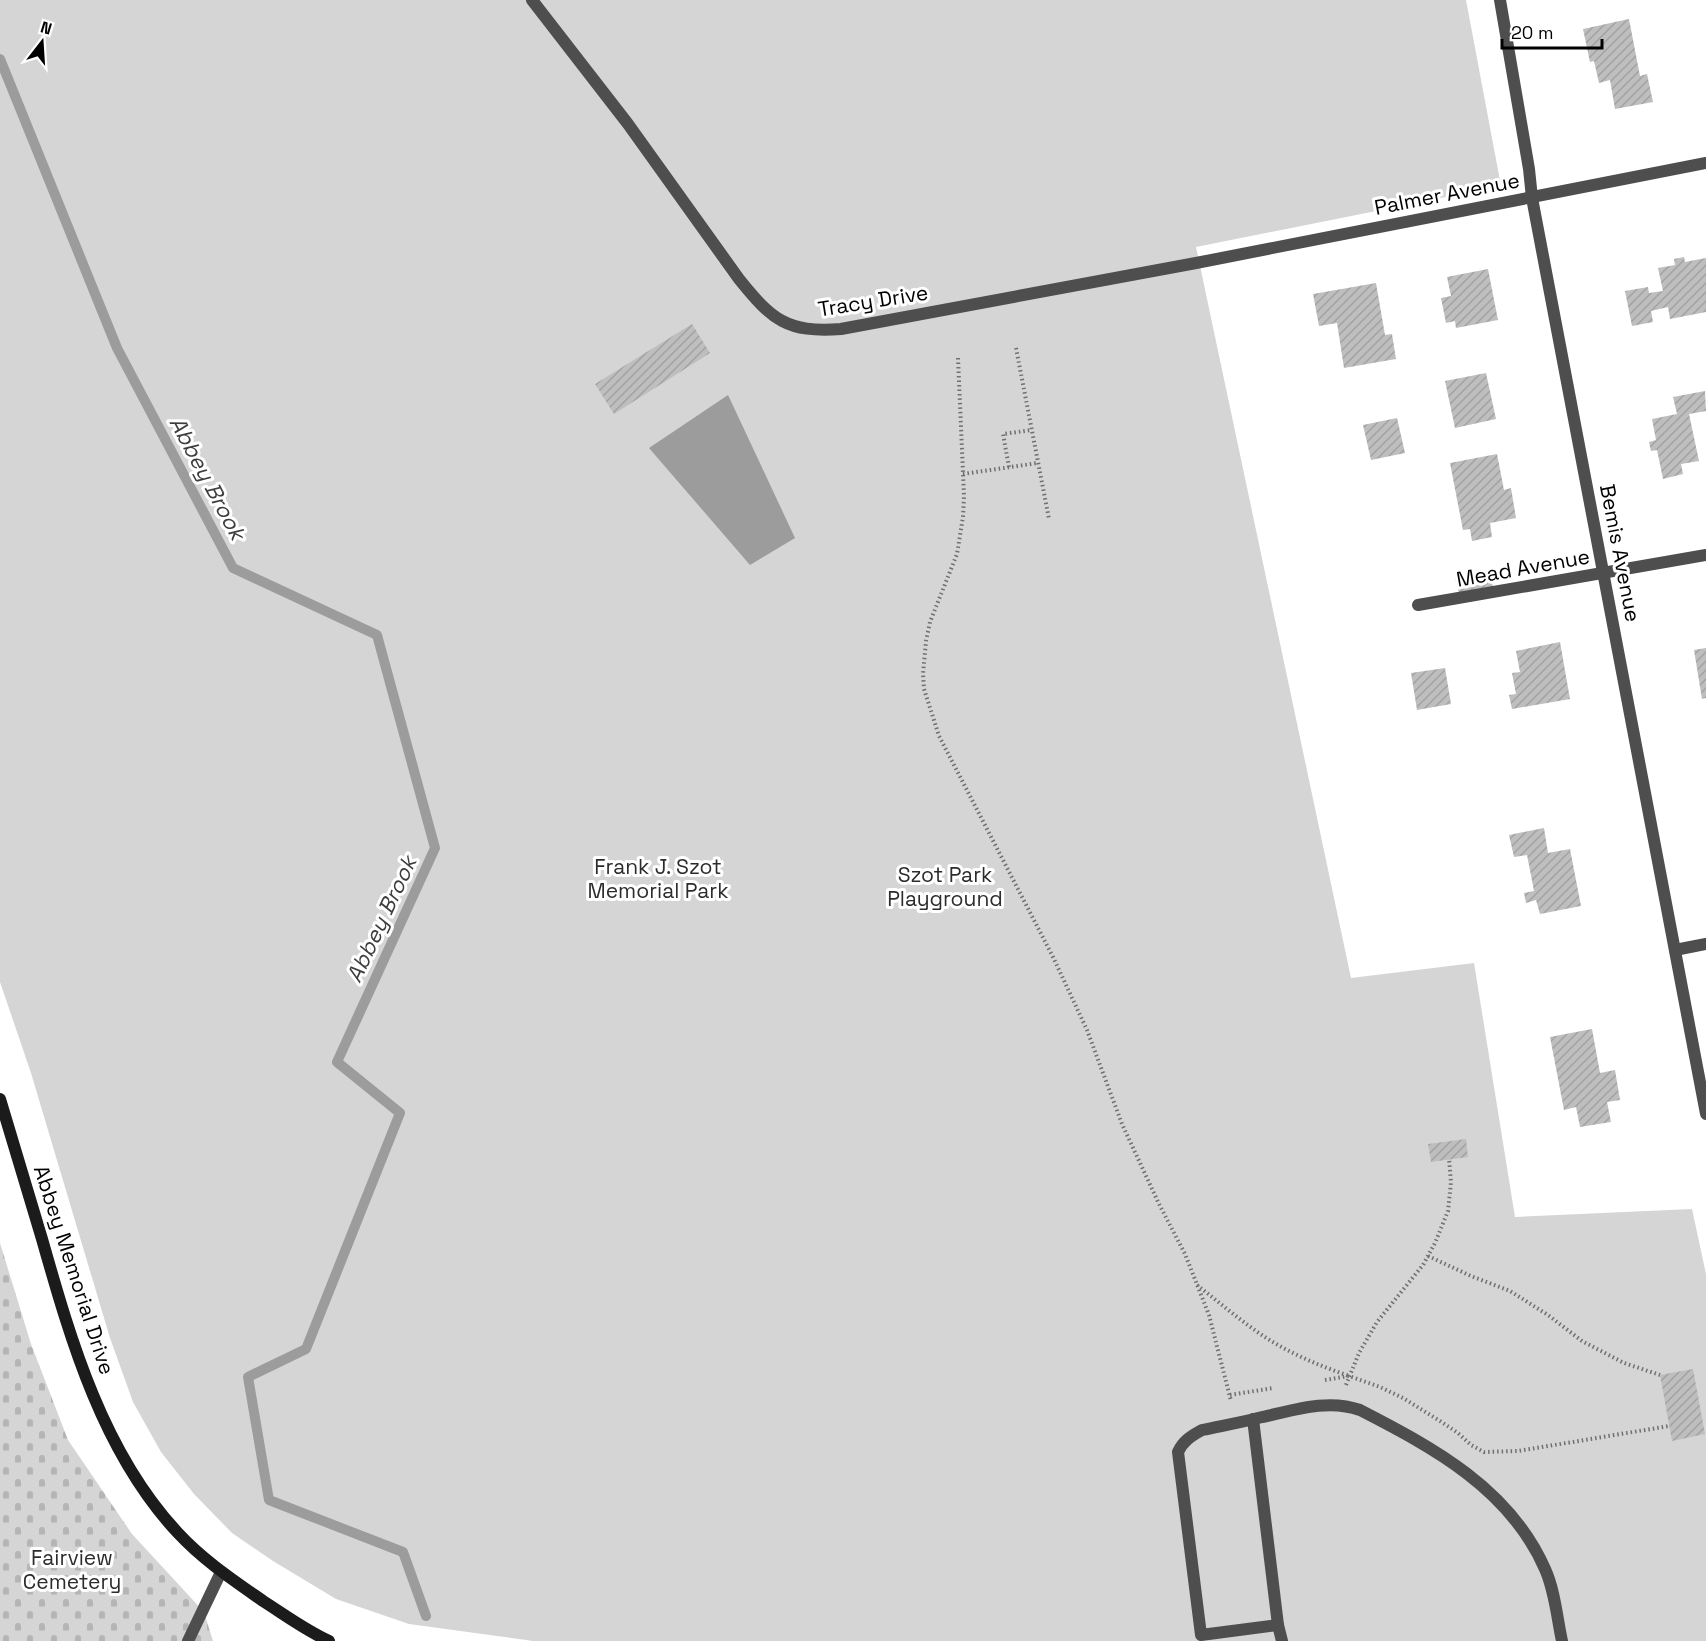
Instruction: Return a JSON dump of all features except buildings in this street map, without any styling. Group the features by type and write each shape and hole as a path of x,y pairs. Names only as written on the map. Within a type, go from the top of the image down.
{"main road":[{"name":"Abbey Memorial Drive","path":"0,1099 63,1314 84,1370 123,1457 157,1508 191,1546 221,1572 302,1627 329,1641"}],"street":[{"name":"Tracy Drive","path":"532,0 628,124 754,298 771,315 802,329 842,328 1196,263"},
{"name":"Bemis Avenue","path":"1500,0 1532,198 1706,1114"},
{"name":"Palmer Avenue","path":"1196,263 1706,163"},
{"name":"Mead Avenue","path":"1418,605 1706,555"},
{"path":"1675,950 1706,945"},
{"path":"1278,1625 1201,1635 1178,1452 1180,1446 1202,1430 1315,1406 1338,1405 1360,1410 1430,1447 1500,1501 1518,1521 1546,1570 1562,1641"},
{"path":"1253,1419 1278,1625 1282,1641"},
{"path":"188,1641 221,1572"}],"path":[{"path":"1016,348 1048,519"},
{"path":"958,358 963,517 957,554 930,622 923,660 924,689 939,736 1053,957 1087,1030 1122,1124 1185,1254 1209,1315 1237,1422"},
{"path":"1009,467 1003,434 1032,430"},
{"path":"963,474 1038,463"},
{"path":"1338,1405 1359,1353 1377,1322 1423,1265 1436,1244 1448,1211 1451,1182 1449,1159"},
{"path":"1428,1256 1510,1291 1548,1315 1581,1341 1624,1363 1660,1375"},
{"path":"1197,1284 1266,1338 1323,1367 1380,1387 1403,1398 1484,1452 1518,1451 1669,1426"},
{"path":"1317,1381 1350,1376"},
{"path":"1230,1395 1273,1388"}],"green space":[{"name":"Frank J. Szot Memorial Park","path":"0,0 1466,0 1501,186 1196,247 1351,978 1474,963 1515,1217 1692,1209 1706,1274 1706,1641 533,1641 409,1624 336,1599 232,1533 194,1494 161,1452 133,1402 110,1338 31,1073 0,982"},
{"name":"Fairview Cemetery","path":"0,1243 31,1344 68,1440 132,1534 204,1612 213,1641 0,1641"}],"shaded area":[{"path":"728,395 795,538 750,565 649,448"}],"waterway":[{"name":"Abbey Brook","path":"0,59 117,348 233,568 377,635 435,848 337,1062 400,1113 306,1349 248,1377 269,1500 403,1552 426,1616"}],"park label":[{"name":"Szot Park Playground","path":"945,887"}]}
